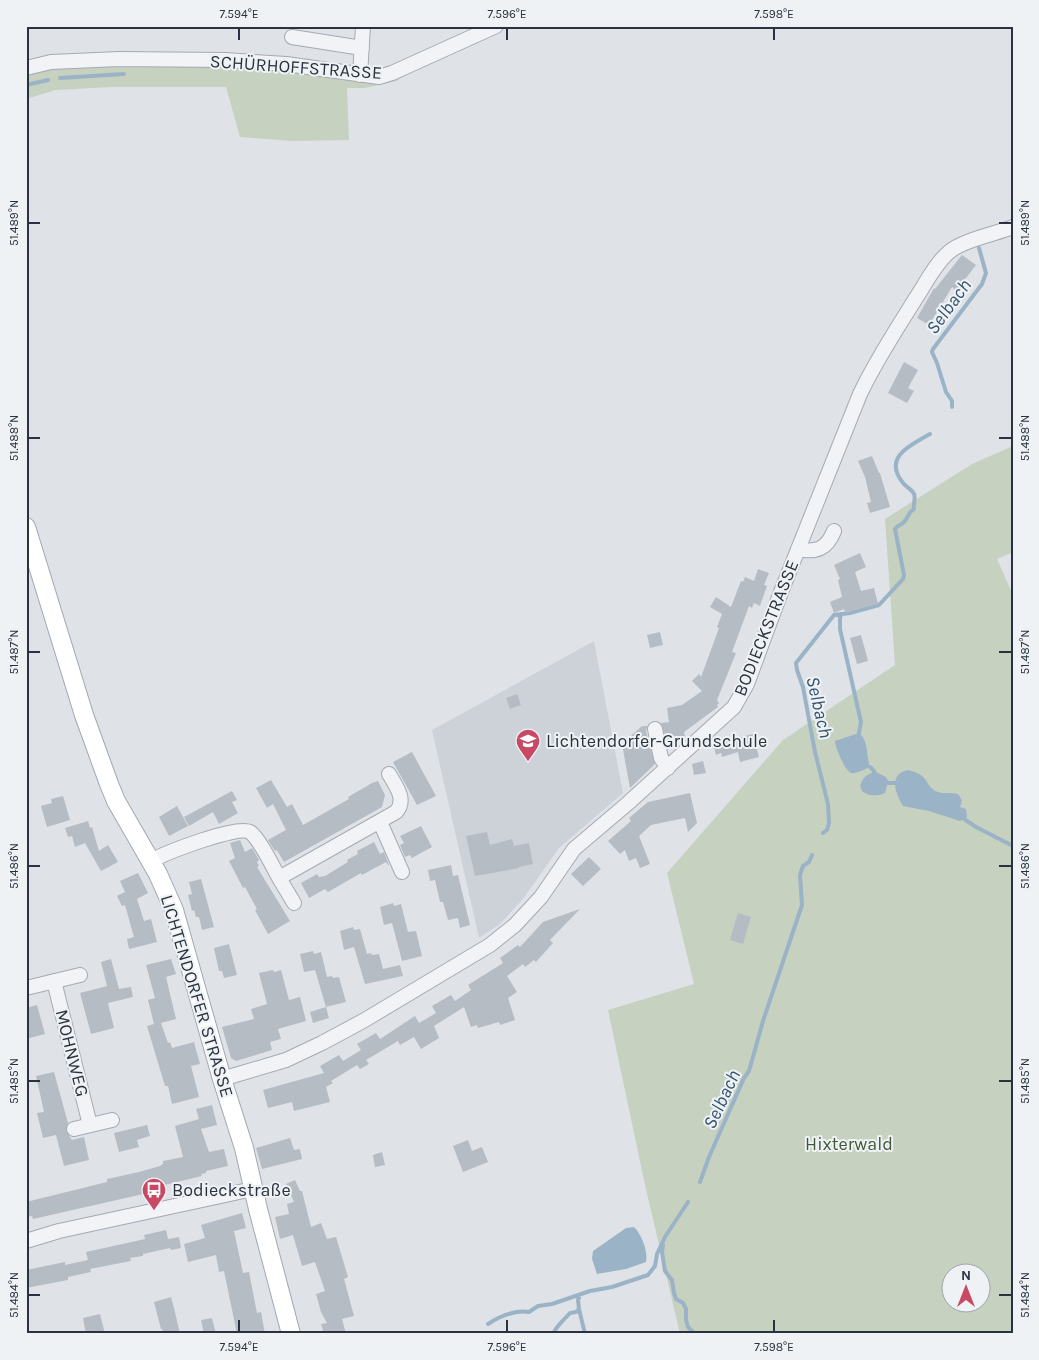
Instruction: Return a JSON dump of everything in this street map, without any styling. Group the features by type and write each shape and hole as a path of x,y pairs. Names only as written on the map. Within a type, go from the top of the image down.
{"main road":[{"name":"LICHTENDORFER STRASSE","path":"26,527 84,715 109,784 116,801 151,861 174,910 222,1079 244,1148 253,1190 291,1334"}],"street":[{"path":"360,75 363,26"},
{"name":"SCHÜRHOFFSTRASSE","path":"26,68 51,62 225,60 286,64 379,77 392,73 496,26"},
{"path":"292,37 362,48"},
{"name":"BODIECKSTRASSE","path":"222,1079 286,1060 322,1043 363,1021 490,945 516,925 541,897 574,849 668,768 734,707 747,684 798,549 870,372 931,273 950,251 958,246 1013,227"},
{"path":"798,549 814,551 819,549 831,538 834,531"},
{"path":"655,729 661,758 668,768"},
{"path":"279,878 396,812 401,805 400,794 389,774"},
{"path":"380,822 402,872"},
{"path":"151,861 166,853 235,831 249,831 256,839 294,903"},
{"path":"26,988 80,975"},
{"name":"MOHNWEG","path":"54,981 90,1125"},
{"path":"74,1129 112,1120"},
{"path":"26,1240 253,1190"}],"shaded area":[{"name":"Lichtendorfer-Grundschule","path":"594,641 623,793 559,848 523,899 500,924 479,938 432,730"}],"green space":[{"path":"457,45 396,81 365,88 347,88 349,140 291,141 240,137 226,87 111,87 56,90 26,99 26,69 224,61 364,76"},
{"name":"Hixterwald","path":"1013,446 1013,552 997,559 1013,595 1013,1334 680,1334 645,1185 608,1010 694,984 667,873 783,740 895,665 885,519 972,464"}],"water":[{"path":"859,733 866,744 870,767 851,773 841,759 835,741"},
{"path":"909,770 922,776 935,791 958,794 962,800 960,807 966,809 967,817 960,821 929,811 903,806 895,784 898,775"},
{"path":"874,771 886,777 888,781 885,793 880,795 870,795 862,791 861,788 864,778"},
{"path":"634,1227 644,1243 646,1262 626,1269 597,1274 592,1259 593,1251 626,1228"}],"building":[{"path":"962,255 976,265 956,291 952,287 929,325 917,318 934,288"},
{"path":"904,362 918,370 908,388 914,391 907,403 888,393"},
{"path":"872,456 880,473 890,507 870,513 867,503 871,502 865,477 858,461"},
{"path":"860,553 866,567 855,572 861,591 874,588 878,604 845,612 844,609 834,613 830,602 842,597 838,580 840,579 834,565"},
{"path":"758,569 769,573 764,585 767,586 760,606 754,603 752,608 749,606 732,652 736,653 717,700 719,703 718,707 684,732 685,736 666,740 661,723 669,722 667,708 682,705 702,691 692,681 699,674 701,677 719,628 717,627 722,614 710,607 716,597 731,607 741,581 743,582 745,577 754,581"},
{"path":"660,632 663,645 650,648 647,635"},
{"path":"861,635 868,661 857,664 850,638"},
{"path":"517,694 521,705 510,709 506,698"},
{"path":"642,726 647,726 646,731 655,764 630,788 622,744"},
{"path":"753,734 759,757 740,762 738,752 722,757 721,753 716,755 713,744"},
{"path":"412,752 436,796 417,805 393,762"},
{"path":"703,761 706,773 694,775 692,764"},
{"path":"271,780 287,807 292,804 303,825 349,799 348,797 372,783 378,781 385,795 382,807 284,862 268,840 286,830 273,804 267,808 256,788"},
{"path":"232,791 237,800 232,802 238,813 219,824 213,812 189,826 184,817"},
{"path":"690,793 697,823 688,832 685,818 651,825 639,836 650,864 640,868 636,858 629,861 625,850 620,854 608,841 631,821 629,818 648,802"},
{"path":"63,796 70,820 47,827 41,806 52,803 51,799"},
{"path":"177,806 188,826 169,836 159,817"},
{"path":"88,821 90,828 92,827 99,851 108,845 118,862 101,871 85,843 75,847 72,836 68,837 65,828"},
{"path":"421,826 432,847 412,858 410,855 405,857 400,845 404,843 400,836"},
{"path":"487,832 490,845 512,839 514,846 529,843 533,864 475,876 466,836"},
{"path":"240,840 245,852 252,848 254,851 259,860 257,862 259,866 257,867 290,921 268,934 255,910 257,909 245,887 243,888 229,861 235,858 230,843"},
{"path":"374,842 380,854 384,852 389,865 386,862 362,875 361,873 328,892 325,889 309,898 301,883 317,874 319,877 325,876 348,862 347,860 358,854 357,851"},
{"path":"589,857 601,869 583,886 571,874"},
{"path":"451,865 453,876 458,875 470,925 460,928 458,918 448,920 443,902 440,902 435,880 430,881 428,870"},
{"path":"138,873 148,893 137,899 144,921 151,919 157,942 129,949 127,939 134,937 125,905 122,906 117,896 125,892 120,881"},
{"path":"201,879 214,927 202,930 199,917 196,917 194,910 192,911 188,895 192,894 189,882"},
{"path":"393,903 394,906 401,904 408,932 416,931 422,956 402,961 392,923 384,925 380,907"},
{"path":"580,909 550,940 553,943 536,962 534,960 525,967 523,964 507,976 517,992 508,998 515,1020 500,1025 499,1022 478,1028 477,1025 471,1027 464,1007 434,1026 439,1038 421,1049 414,1037 400,1045 398,1041 366,1060 369,1064 360,1069 357,1065 331,1081 333,1083 326,1087 330,1102 294,1111 292,1102 268,1108 263,1090 324,1073 320,1066 339,1055 343,1061 361,1050 357,1044 376,1033 380,1039 415,1016 419,1023 436,1013 432,1006 451,995 455,1001 471,990 468,985 503,963 500,958 518,945 520,947 543,922"},
{"path":"738,913 751,917 743,944 730,940"},
{"path":"353,927 354,930 360,929 367,954 379,954 383,969 400,965 403,976 365,984 354,947 344,950 340,931"},
{"path":"229,944 237,975 224,978 222,971 219,971 214,948"},
{"path":"313,951 314,954 321,952 327,977 339,977 346,1002 326,1007 315,970 304,972 300,954"},
{"path":"111,959 119,989 131,987 133,997 108,1003 114,1028 91,1034 80,993 107,986 101,962"},
{"path":"171,959 176,974 166,977 176,1019 161,1023 168,1043 170,1042 172,1048 194,1042 200,1064 191,1066 199,1097 172,1104 168,1086 165,1086 147,1026 154,1024 148,1000 155,998 146,965"},
{"path":"273,970 274,972 281,970 289,1000 300,997 306,1021 278,1029 281,1039 270,1042 272,1050 236,1061 231,1058 222,1027 254,1019 251,1009 267,1004 259,973"},
{"path":"37,1005 45,1034 26,1039 26,1008"},
{"path":"326,1007 329,1018 313,1023 310,1012"},
{"path":"54,1072 68,1123 66,1131 72,1140 84,1137 89,1160 64,1166 56,1135 43,1138 37,1113 44,1112 36,1076"},
{"path":"212,1105 217,1125 201,1129 209,1152 224,1149 228,1166 206,1171 206,1173 201,1174 202,1176 152,1188 152,1192 33,1219 32,1216 26,1217 26,1202 107,1182 107,1179 160,1166 163,1164 163,1161 183,1157 175,1126 199,1119 196,1109"},
{"path":"147,1125 150,1136 137,1140 139,1147 119,1152 114,1133"},
{"path":"290,1138 294,1150 300,1149 302,1159 262,1169 256,1148"},
{"path":"468,1140 472,1151 482,1147 488,1162 463,1172 453,1146"},
{"path":"382,1152 385,1165 375,1167 373,1155"},
{"path":"295,1180 300,1191 302,1191 311,1227 321,1223 327,1239 336,1237 348,1277 344,1279 354,1316 342,1319 346,1334 324,1334 321,1324 327,1323 321,1312 316,1294 325,1291 315,1262 302,1266 293,1235 280,1239 275,1217 289,1214 287,1204 294,1202 286,1184"},
{"path":"242,1213 246,1228 234,1231 243,1273 249,1272 257,1313 261,1312 265,1334 237,1334 224,1271 219,1272 216,1255 188,1262 184,1244 205,1238 201,1225"},
{"path":"166,1230 168,1239 179,1237 181,1248 171,1250 170,1248 143,1254 143,1256 130,1258 131,1261 90,1269 91,1272 68,1277 68,1280 26,1288 26,1270 65,1262 65,1265 88,1260 86,1252 145,1239 144,1235"},
{"path":"171,1297 180,1334 164,1334 154,1302"},
{"path":"100,1314 105,1334 86,1334 83,1318"},
{"path":"212,1318 216,1334 204,1334 201,1320"}],"waterway":[{"path":"60,78 124,74"},
{"path":"26,85 48,80"},
{"name":"Selbach","path":"952,407 952,401 946,392 932,352 982,284 986,273 979,248"},
{"name":"Selbach","path":"823,833 827,830 829,823 828,804 815,752 803,687 796,663 834,615 850,613 879,605 903,579 904,575 895,529 904,522 914,509 915,497 913,492 897,474 897,459 908,447 930,434"},
{"path":"842,614 840,617 840,629 861,722 859,733"},
{"path":"870,767 874,771"},
{"path":"887,783 895,783"},
{"path":"964,819 1013,846"},
{"name":"Selbach","path":"700,1182 709,1157 744,1078 749,1071 763,1021 802,905 800,875 803,866 809,862 812,855"},
{"name":"Selbach","path":"488,1324 507,1314 529,1312 538,1306 552,1304 648,1275 655,1266 657,1254 665,1237 688,1202"},
{"path":"663,1245 662,1252 665,1271 672,1280 676,1299 683,1303 686,1309 688,1327 695,1334"},
{"path":"553,1334 570,1313 576,1312 579,1309 578,1300 580,1295"},
{"path":"579,1309 585,1334"}],"place":[{"name":"Lichtendorfer-Grundschule","path":"528,762"},
{"name":"Bodieckstraße","path":"154,1211"}]}
